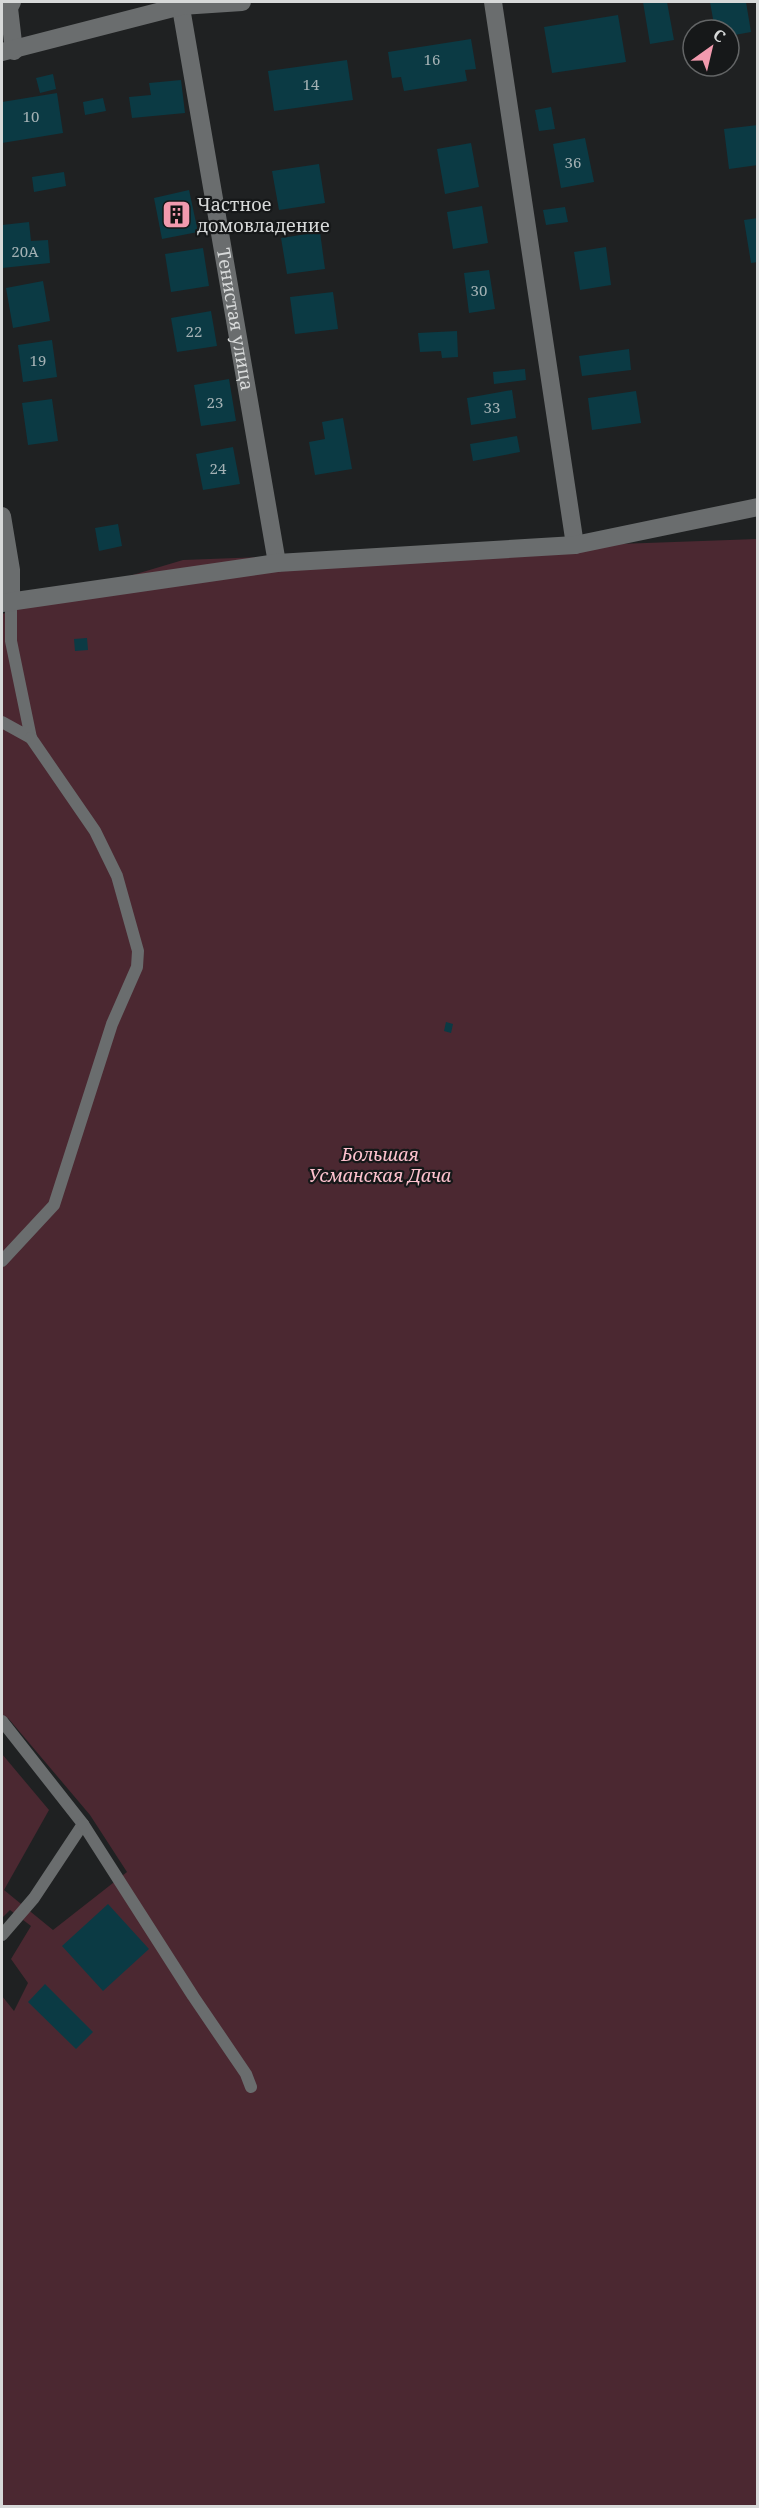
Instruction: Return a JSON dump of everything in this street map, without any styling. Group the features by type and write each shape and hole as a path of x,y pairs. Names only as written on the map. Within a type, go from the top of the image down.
{"street":[{"path":"12,2 9,8 8,51 180,4 242,2"},
{"path":"493,2 575,545"},
{"name":"Тенистая улица","path":"180,4 277,562"},
{"path":"2,516 11,570 6,603 277,562 575,545 758,507"}],"lane":[{"path":"2,1261 54,1205 112,1024 137,967 138,951 117,876 95,831 31,738 11,641 6,603"},
{"path":"2,722 31,738"},
{"path":"2,1721 84,1824 193,1996 246,2074 251,2087"},
{"path":"2,1935 34,1898 84,1824"}],"green space":[{"name":"Большая Усманская Дача","path":"757,539 757,2506 2,2506 2,1996 14,2011 28,1983 11,1959 31,1926 10,1910 2,1918 2,1754 49,1810 4,1890 53,1930 127,1872 90,1815 8,1718 2,1723 2,614 183,560"}],"building":[{"path":"643,2 667,2 674,40 650,44"},
{"path":"710,2 746,2 751,32 741,34 741,18 713,18"},
{"path":"618,15 626,62 552,73 544,27"},
{"path":"471,39 476,69 465,70 467,81 404,91 401,77 392,78 388,52"},
{"path":"347,60 353,100 274,111 268,71"},
{"path":"53,74 56,89 40,93 36,78"},
{"path":"181,80 185,113 132,118 129,97 151,95 149,83"},
{"path":"57,93 63,133 2,143 2,102"},
{"path":"103,98 106,111 85,115 83,102"},
{"path":"551,107 555,129 539,131 535,110"},
{"path":"758,125 758,165 729,169 724,129"},
{"path":"585,138 594,182 561,188 553,144"},
{"path":"471,143 479,187 445,194 437,149"},
{"path":"319,164 325,203 279,210 272,171"},
{"path":"64,172 66,186 34,192 32,177"},
{"name":"Частное домовладение","path":"189,190 198,232 162,239 154,198"},
{"path":"482,206 488,243 453,249 447,212"},
{"path":"565,207 568,222 546,225 543,210"},
{"path":"758,218 758,262 751,263 744,220"},
{"path":"29,222 31,241 48,240 50,263 2,268 2,225"},
{"path":"320,232 325,269 287,274 281,238"},
{"path":"606,247 611,285 580,290 574,252"},
{"path":"203,248 209,286 171,292 165,254"},
{"path":"489,270 495,309 469,313 464,273"},
{"path":"43,281 50,321 13,328 6,288"},
{"path":"333,292 338,329 295,334 290,297"},
{"path":"211,311 217,346 177,352 171,318"},
{"path":"457,331 458,357 442,358 441,351 420,352 418,333"},
{"path":"52,340 57,377 23,382 18,345"},
{"path":"629,349 631,370 582,376 579,356"},
{"path":"525,369 526,380 494,384 493,372"},
{"path":"229,379 236,421 201,426 194,385"},
{"path":"512,390 516,418 471,425 467,398"},
{"path":"636,391 641,423 592,430 588,398"},
{"path":"52,399 58,441 28,445 22,403"},
{"path":"343,418 352,469 315,475 309,442 325,439 322,422"},
{"path":"517,436 520,452 473,461 470,444"},
{"path":"233,447 240,484 203,490 196,454"},
{"path":"118,524 122,546 99,551 95,528"},
{"path":"87,638 88,650 75,651 74,639"},
{"path":"446,1022 453,1024 451,1033 444,1031"},
{"path":"108,1904 149,1949 103,1991 62,1946"},
{"path":"45,1984 93,2032 76,2049 28,2002"}],"place":[{"name":"Частное домовладение","path":"176,215"}]}
